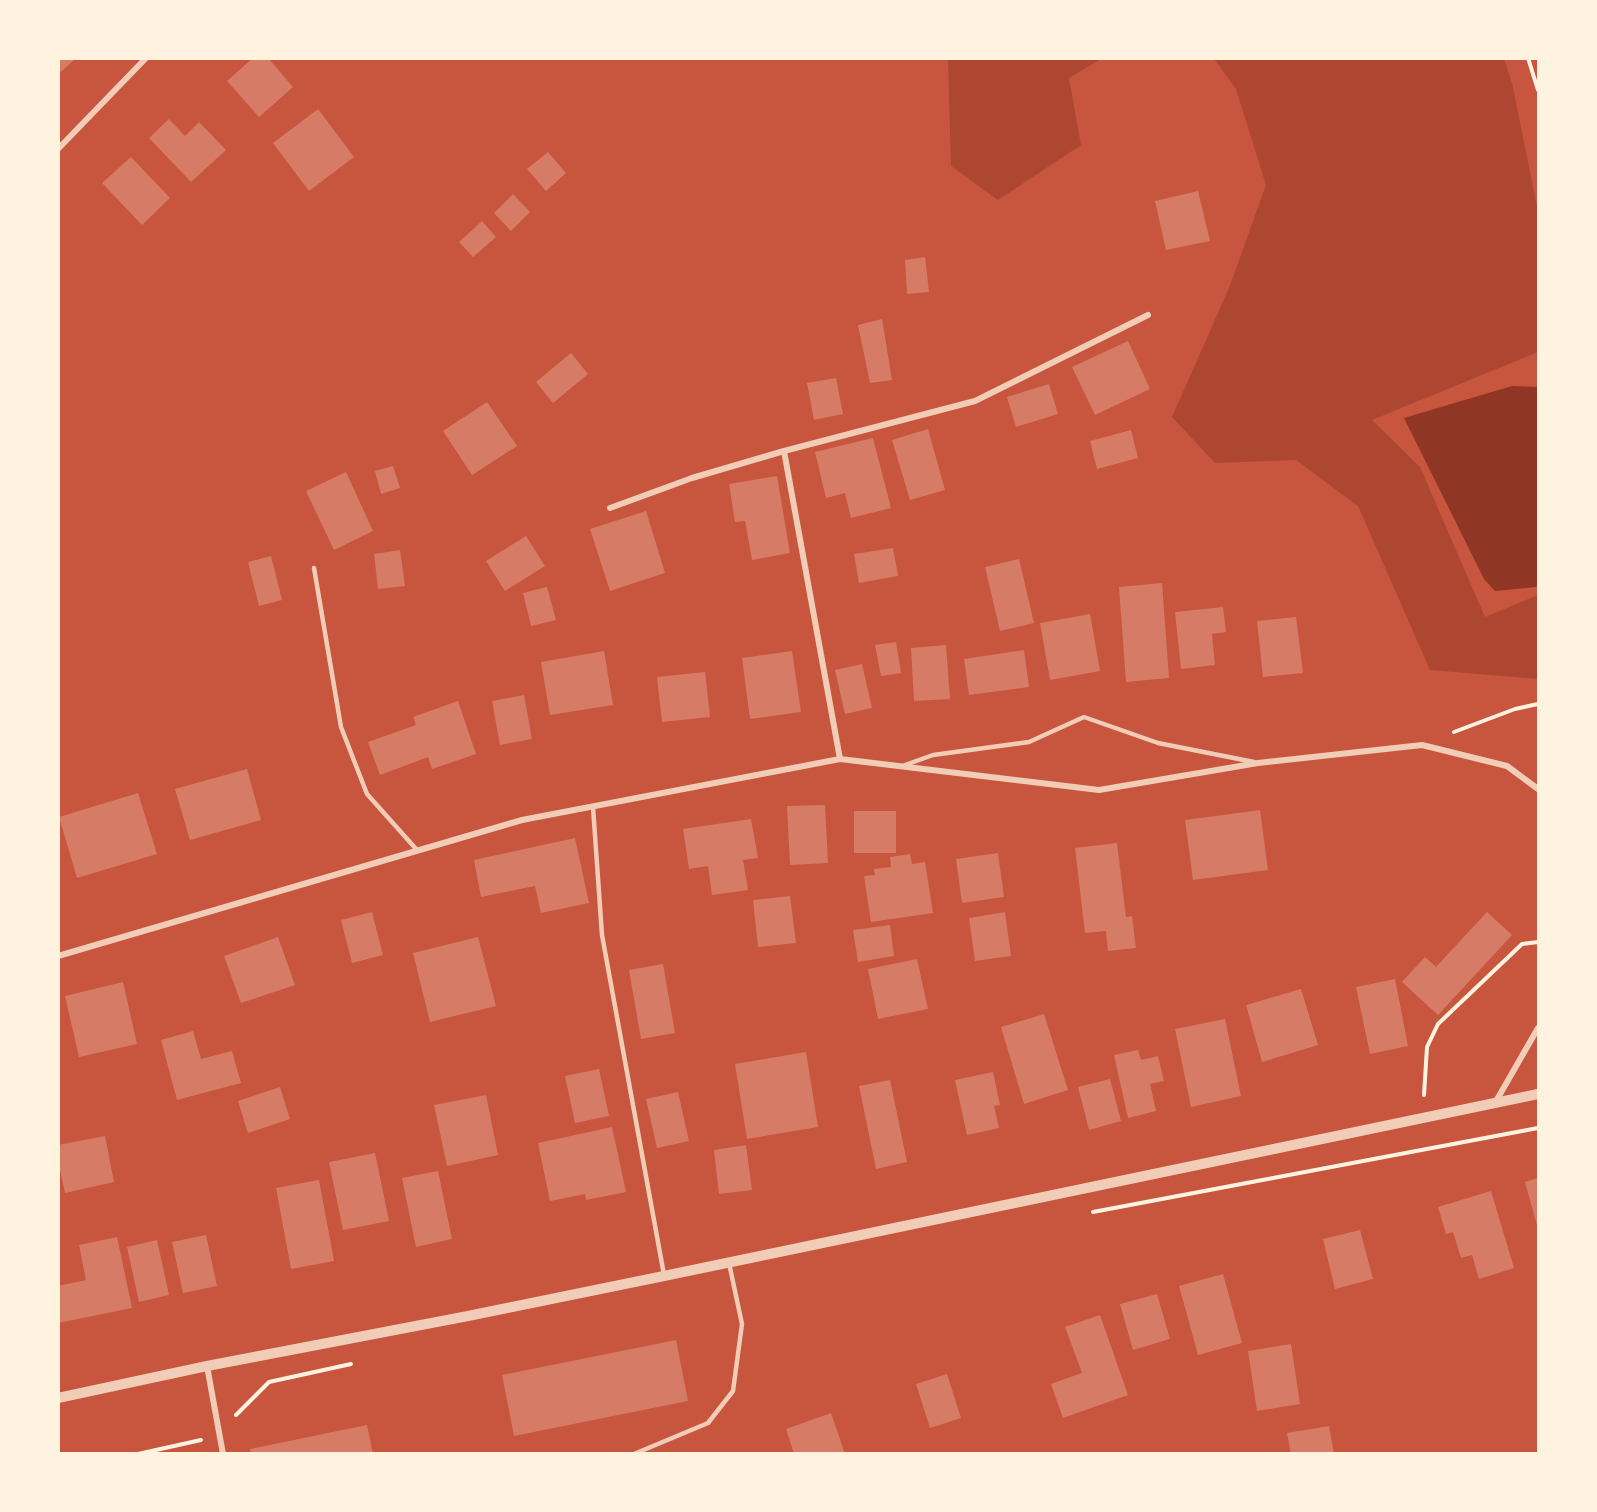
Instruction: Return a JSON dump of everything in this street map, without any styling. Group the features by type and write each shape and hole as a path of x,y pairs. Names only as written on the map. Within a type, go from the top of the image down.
{"street":[{"path":"58,148 146,58"},
{"path":"610,508 692,478 783,451 975,401 1148,315"},
{"path":"783,451 840,759"},
{"path":"58,956 522,820 840,759 1099,790 1258,763 1422,745 1508,766 1539,789"},
{"path":"1494,1103 1539,1028"},
{"path":"58,1398 207,1366 729,1263 1539,1094"},
{"path":"207,1366 223,1454"}],"lane":[{"path":"314,568 342,727 367,794 417,850"},
{"path":"902,766 933,755 1029,742 1084,717 1158,743 1258,763"},
{"path":"593,807 602,935 664,1276"},
{"path":"634,1454 708,1423 733,1391 742,1324 729,1263"}],"path":[{"path":"1528,58 1539,90"},
{"path":"1422,745 1515,709 1539,704"},
{"path":"1423,1118 1427,1047 1438,1024 1522,944 1539,942"},
{"path":"1085,1214 1539,1128"},
{"path":"138,1454 201,1441 220,1431 269,1382 362,1361"}],"shaded area":[{"path":"948,59 1101,59 1069,78 1081,145 998,200 951,166"},
{"path":"1214,59 1504,59 1512,83 1538,211 1538,352 1372,420 1420,467 1485,617 1538,595 1538,679 1430,670 1358,506 1296,460 1215,463 1172,417 1229,288 1266,185 1236,89"},
{"path":"1512,386 1538,387 1538,584 1536,587 1495,591 1484,579 1404,418"}],"building":[{"path":"58,58 76,58 61,72 58,69"},
{"path":"253,58 268,58 293,87 259,117 227,81"},
{"path":"318,109 354,157 309,191 273,143"},
{"path":"169,119 185,136 199,122 226,150 191,182 149,138"},
{"path":"548,152 566,173 546,191 527,169"},
{"path":"131,157 170,198 142,225 102,183"},
{"path":"1198,191 1210,241 1166,250 1155,201"},
{"path":"513,194 530,212 511,231 494,213"},
{"path":"482,221 496,237 473,257 459,242"},
{"path":"925,257 929,292 907,294 905,260"},
{"path":"882,319 892,380 870,383 858,325"},
{"path":"1128,341 1150,389 1095,415 1072,367"},
{"path":"571,353 588,374 553,403 536,382"},
{"path":"836,378 843,414 814,420 807,383"},
{"path":"1049,384 1058,414 1016,427 1007,397"},
{"path":"487,402 517,446 472,475 443,431"},
{"path":"928,429 945,490 910,500 892,440"},
{"path":"1131,430 1138,458 1097,469 1090,441"},
{"path":"873,438 891,508 851,518 845,493 826,498 815,452"},
{"path":"393,466 400,488 381,494 375,471"},
{"path":"346,472 373,531 334,550 306,491"},
{"path":"777,476 790,553 752,560 745,521 735,522 729,484"},
{"path":"646,511 665,573 610,591 590,529"},
{"path":"526,536 545,566 505,591 486,561"},
{"path":"893,548 898,576 859,583 854,554"},
{"path":"400,550 405,586 378,589 374,554"},
{"path":"271,556 282,600 259,606 248,562"},
{"path":"1019,559 1034,623 1000,631 985,567"},
{"path":"1162,583 1169,678 1126,682 1119,587"},
{"path":"547,587 556,620 531,626 523,593"},
{"path":"1223,607 1226,632 1212,634 1215,665 1181,669 1175,612"},
{"path":"1090,614 1100,671 1050,680 1040,623"},
{"path":"1296,617 1303,673 1263,677 1257,621"},
{"path":"896,642 901,673 881,676 875,645"},
{"path":"946,645 950,699 914,701 911,648"},
{"path":"1024,650 1029,687 969,695 964,659"},
{"path":"604,651 613,705 550,715 541,662"},
{"path":"792,651 801,712 750,719 742,658"},
{"path":"862,664 872,708 845,714 835,670"},
{"path":"705,672 710,717 662,722 657,677"},
{"path":"524,695 532,739 500,745 492,701"},
{"path":"458,701 476,754 432,769 428,757 380,775 368,742 416,725 413,717"},
{"path":"247,769 261,820 190,840 175,789"},
{"path":"138,793 157,854 77,878 59,817"},
{"path":"825,805 828,863 790,865 787,806"},
{"path":"1260,810 1268,870 1193,880 1185,820"},
{"path":"854,811 896,811 896,853 854,853"},
{"path":"751,819 758,858 743,860 748,890 712,895 708,866 689,869 683,829"},
{"path":"575,838 589,903 541,913 535,886 481,897 474,860"},
{"path":"1117,843 1126,917 1132,916 1136,948 1108,951 1106,931 1085,933 1075,848"},
{"path":"998,853 1004,897 962,903 956,859"},
{"path":"910,854 912,864 925,862 933,913 871,922 864,876 875,875 874,869 891,867 890,857"},
{"path":"790,896 796,943 758,947 753,900"},
{"path":"372,912 383,955 352,963 341,920"},
{"path":"1005,912 1011,956 975,961 969,918"},
{"path":"1487,912 1512,935 1438,1015 1402,982 1425,957 1436,967"},
{"path":"890,925 894,956 858,962 853,930"},
{"path":"278,937 295,985 241,1003 224,956"},
{"path":"478,937 496,1006 430,1022 413,953"},
{"path":"917,959 928,1009 878,1019 868,969"},
{"path":"663,964 675,1033 641,1039 629,970"},
{"path":"1395,979 1408,1046 1370,1054 1356,987"},
{"path":"123,982 137,1044 79,1057 65,996"},
{"path":"1301,989 1318,1045 1262,1062 1246,1005"},
{"path":"1044,1014 1068,1090 1024,1104 1001,1027"},
{"path":"1225,1019 1241,1096 1191,1107 1175,1029"},
{"path":"193,1031 201,1059 232,1051 241,1083 177,1100 161,1040"},
{"path":"1138,1050 1141,1060 1158,1056 1164,1081 1150,1084 1156,1111 1128,1118 1114,1055"},
{"path":"806,1052 818,1127 747,1139 735,1064"},
{"path":"599,1069 609,1116 575,1123 565,1076"},
{"path":"993,1072 1000,1105 994,1106 999,1128 967,1135 955,1080"},
{"path":"1110,1079 1121,1121 1089,1130 1078,1087"},
{"path":"890,1080 907,1162 876,1169 859,1086"},
{"path":"280,1087 290,1119 248,1133 238,1101"},
{"path":"678,1092 689,1141 657,1148 646,1099"},
{"path":"486,1095 498,1155 447,1166 434,1105"},
{"path":"612,1127 626,1192 586,1200 585,1194 550,1201 538,1143"},
{"path":"105,1136 114,1182 65,1193 58,1161 58,1145"},
{"path":"746,1145 752,1190 719,1194 714,1150"},
{"path":"375,1153 389,1221 343,1230 329,1162"},
{"path":"438,1171 452,1239 416,1247 402,1178"},
{"path":"1538,1178 1538,1229 1525,1182"},
{"path":"319,1180 334,1261 291,1269 276,1188"},
{"path":"1491,1191 1514,1268 1479,1279 1472,1255 1461,1258 1453,1232 1446,1234 1438,1207"},
{"path":"1360,1230 1373,1279 1335,1289 1323,1239"},
{"path":"206,1235 217,1286 183,1293 172,1242"},
{"path":"117,1237 132,1308 58,1323 58,1286 86,1280 79,1245"},
{"path":"157,1240 169,1295 139,1302 127,1247"},
{"path":"1223,1274 1242,1343 1198,1355 1179,1286"},
{"path":"1157,1294 1170,1339 1133,1350 1120,1304"},
{"path":"1100,1315 1128,1395 1063,1418 1051,1384 1082,1373 1065,1327"},
{"path":"676,1340 688,1401 514,1436 502,1375"},
{"path":"1291,1344 1300,1404 1257,1411 1248,1351"},
{"path":"947,1374 961,1418 930,1428 916,1384"},
{"path":"831,1413 845,1454 794,1454 786,1429"},
{"path":"367,1425 373,1454 251,1454 250,1449"},
{"path":"1329,1426 1334,1454 1291,1454 1287,1433"}]}
